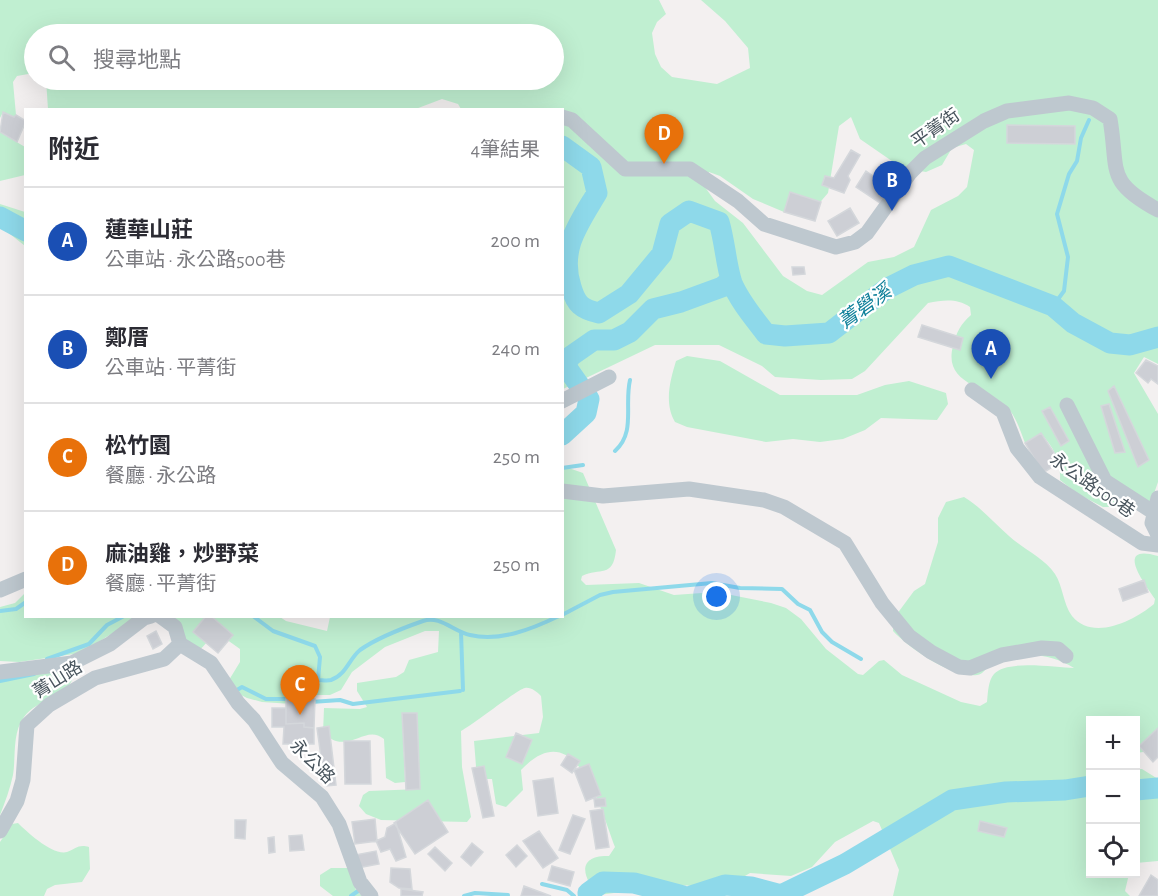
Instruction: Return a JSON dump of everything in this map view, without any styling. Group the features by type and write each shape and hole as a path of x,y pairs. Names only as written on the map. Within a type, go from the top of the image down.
{"street":[{"name":"平菁街","path":"564,118 572,120 625,169 690,169 738,201 764,224 836,247 855,242 867,232 910,173 925,158 959,134 1007,111 1069,103 1094,108 1110,119 1116,175 1122,186 1136,198 1158,210"},
{"path":"564,400 609,377"},
{"name":"永公路500巷","path":"972,390 1003,412 1017,448 1040,477 1142,543 1158,545"},
{"path":"1066,405 1105,481 1156,505 1152,523 1158,535"},
{"path":"564,491 603,496 689,489 764,500 784,507 845,543 882,603 909,636 931,652 959,667 970,668 1002,655 1042,648 1058,649 1066,656"},
{"path":"0,590 24,580"},
{"name":"菁山路","path":"0,672 72,663 110,644 144,618"},
{"path":"163,618 175,627 180,644"},
{"name":"菁山路","path":"0,831 17,801 22,780 27,725 49,705 95,678 164,659 180,644"},
{"name":"永公路","path":"180,644 211,663 238,703 254,720 282,763 322,797 339,824 360,882 371,896"}],"green space":[{"path":"0,0 659,0 666,14 657,22 652,33 655,54 661,67 672,77 717,84 750,68 748,48 725,21 701,0 1158,0 1158,364 1144,357 1134,373 1158,414 1158,482 1150,505 1124,502 1114,507 1103,507 1078,494 1060,480 1056,455 1041,433 1025,443 1015,419 1006,406 968,382 954,368 952,359 954,341 962,325 971,315 970,307 955,301 928,303 865,371 852,379 821,380 775,377 762,366 719,345 655,345 564,389 564,108 460,108 458,104 442,99 418,108 48,108 47,90 564,90 564,24 24,24 24,75 17,76 13,82 16,115 14,117 3,112 0,118","holes":["851,117 860,139 902,168 926,172 942,165 952,148 966,144 974,150 967,187 958,196 931,210 914,247 894,257 868,262 822,295 807,291 783,276 743,223 715,201 702,183 709,172 720,176 753,199 784,212 816,207 828,193 839,126"]},
{"path":"0,132 24,146 24,175 0,181"},
{"path":"0,204 24,212 24,245 0,226"},
{"path":"687,356 720,361 780,395 857,395 885,385 909,381 946,393 948,404 937,420 881,418 865,430 843,439 820,442 793,439 766,442 687,427 675,422 669,400 670,384 676,361"},
{"path":"564,466 583,473 616,550 609,569 582,576 581,580 586,585 639,583 674,595 716,592 771,603 786,608 801,619 826,649 858,674 863,675 879,661 884,660 902,675 961,702 980,706 987,702 991,680 994,674 1001,669 1032,665 1074,668 1054,659 1034,655 1012,657 991,665 977,675 967,675 932,660 893,631 894,618 914,591 925,584 938,542 938,518 946,502 964,497 1015,541 1045,563 1058,579 1072,616 1081,624 1091,627 1102,628 1125,622 1154,604 1155,599 1140,575 1135,560 1137,555 1158,556 1158,750 1140,752 1140,716 1086,716 1086,878 1128,878 1125,891 1130,896 893,896 899,870 879,823 873,821 835,842 812,867 791,876 750,873 735,882 716,887 658,884 636,890 599,895 586,875 587,863 591,859 609,856 615,847 593,790 583,772 571,759 557,752 540,755 521,770 523,790 506,807 496,804 492,779 477,779 474,741 539,733 543,717 541,696 534,690 525,688 521,690 461,731 462,767 471,817 467,822 381,820 366,814 359,806 363,795 369,791 420,789 417,713 402,714 405,782 395,783 386,778 384,739 367,735 343,742 333,740 323,733 324,708 360,709 367,707 357,691 357,683 396,677 404,672 409,660 438,652 439,631 425,631 385,647 352,672 341,690 330,695 307,695 292,704 262,702 237,693 229,680 240,662 240,649 216,632 199,651 184,642 172,618 282,618 327,631 330,618 564,618"},
{"path":"24,594 24,618 136,618 81,653 19,662 0,661 0,607 15,603"},
{"path":"69,669 74,673 67,688 30,711 20,723 16,738 13,775 0,815 0,676"},
{"path":"1140,769 1158,779 1158,861 1140,863"},
{"path":"18,823 27,832 55,850 67,852 80,846 89,847 90,869 82,882 55,885 47,889 44,896 0,896 0,842 12,824"},
{"path":"331,868 348,868 356,890 362,896 333,896 320,886 320,875"}],"building":[{"path":"3,112 24,120 17,142 0,132"},
{"path":"1007,125 1075,126 1075,144 1007,143"},
{"path":"851,150 860,155 848,176 850,180 844,193 822,185 825,176 834,178"},
{"path":"866,171 890,188 880,203 856,187"},
{"path":"790,192 821,202 815,221 784,212"},
{"path":"850,208 859,223 837,236 828,221"},
{"path":"792,267 804,267 805,274 793,275"},
{"path":"922,325 963,338 960,350 918,337"},
{"path":"1146,360 1158,366 1158,384 1151,379 1148,383 1136,373"},
{"path":"1114,386 1149,460 1138,467 1108,391"},
{"path":"1109,404 1125,452 1115,453 1101,406"},
{"path":"1050,407 1069,441 1061,446 1042,411"},
{"path":"1041,433 1060,462 1043,473 1025,443"},
{"path":"1144,580 1148,592 1123,601 1119,589"},
{"path":"204,618 213,618 233,635 218,653 193,632"},
{"path":"156,631 162,644 153,649 147,636"},
{"path":"286,698 315,699 314,728 304,727 304,723 286,724"},
{"path":"272,708 286,708 286,724 304,723 304,727 314,728 314,744 283,744 284,727 272,727"},
{"path":"402,713 417,713 420,789 406,790"},
{"path":"329,726 336,785 325,786 317,728"},
{"path":"1158,728 1158,757 1153,762 1140,745"},
{"path":"516,733 532,740 522,764 506,757"},
{"path":"344,741 370,741 371,784 345,784"},
{"path":"568,754 580,761 572,773 561,765"},
{"path":"589,764 601,795 586,801 574,770"},
{"path":"484,766 494,816 483,818 472,768"},
{"path":"553,778 558,813 538,816 533,781"},
{"path":"605,798 606,806 595,807 594,799"},
{"path":"428,800 448,832 415,854 394,823"},
{"path":"603,809 609,847 596,849 590,811"},
{"path":"573,815 585,819 570,854 559,850"},
{"path":"375,819 377,841 355,844 352,822"},
{"path":"235,820 246,820 245,839 235,838"},
{"path":"980,821 1007,828 1004,837 978,831"},
{"path":"396,823 406,857 396,861 390,849 381,852 376,841 385,837 387,828"},
{"path":"539,831 558,858 543,868 523,841"},
{"path":"302,835 304,850 290,851 289,836"},
{"path":"274,837 275,852 269,853 268,838"},
{"path":"472,843 483,852 471,866 461,857"},
{"path":"517,845 527,856 516,867 506,855"},
{"path":"435,847 452,863 445,871 428,854"},
{"path":"376,851 379,864 357,868 355,855"},
{"path":"552,866 574,872 570,886 548,880"},
{"path":"391,868 410,869 412,889 399,888 390,882"},
{"path":"1151,875 1158,880 1158,896 1139,896"},
{"path":"524,886 551,896 521,896"},
{"path":"401,889 423,892 422,896 401,896"}],"waterway":[{"path":"1053,306 1064,291 1068,257 1057,214 1069,174 1077,161 1081,138 1089,120"},
{"name":"菁礐溪","path":"564,147 591,167 597,193 572,238 567,261 575,298 580,305 599,313 629,294 662,254 670,224 689,211 719,222 732,283 743,303 766,334 785,336 829,333 886,289 914,275 949,266 1053,306 1073,323 1110,343 1130,345 1158,337"},
{"name":"菁礐溪","path":"0,217 24,230"},
{"path":"564,433 586,413 589,399 565,365 571,356 594,340 614,340 630,332 653,309 681,302 722,287 731,280"},
{"path":"615,451 621,444 627,427 630,380"},
{"path":"564,468 583,465"},
{"path":"564,614 600,595 613,592 712,583 740,588 782,589 798,604 810,610 822,632 832,642 861,659"},
{"path":"0,611 16,609 24,603"},
{"path":"47,659 89,644 107,625 120,618"},
{"path":"256,618 273,631 315,646 320,657 318,680 336,678 360,650 390,634 423,621 435,620 470,635 493,637 527,630 554,618"},
{"path":"461,632 463,690"},
{"path":"0,681 34,674"},
{"path":"237,690 242,687 266,699 298,699"},
{"path":"311,702 340,700 353,704 460,691"},
{"path":"691,896 725,885 751,887 781,895 845,864 952,800 1006,792 1065,790 1086,787"},
{"path":"1140,790 1158,788"},
{"path":"588,893 603,882 634,883 683,896"},
{"path":"542,884 567,890 574,896"},
{"path":"750,896 751,887"},
{"path":"351,896 358,891"},
{"path":"464,896 475,893 508,895"},
{"path":"582,896 588,893 589,896"}],"place":[{"name":"麻油雞，炒野菜","path":"664,164"},
{"name":"鄭厝","path":"892,211"},
{"name":"蓮華山莊","path":"991,379"},
{"name":"松竹園","path":"300,715"}]}
